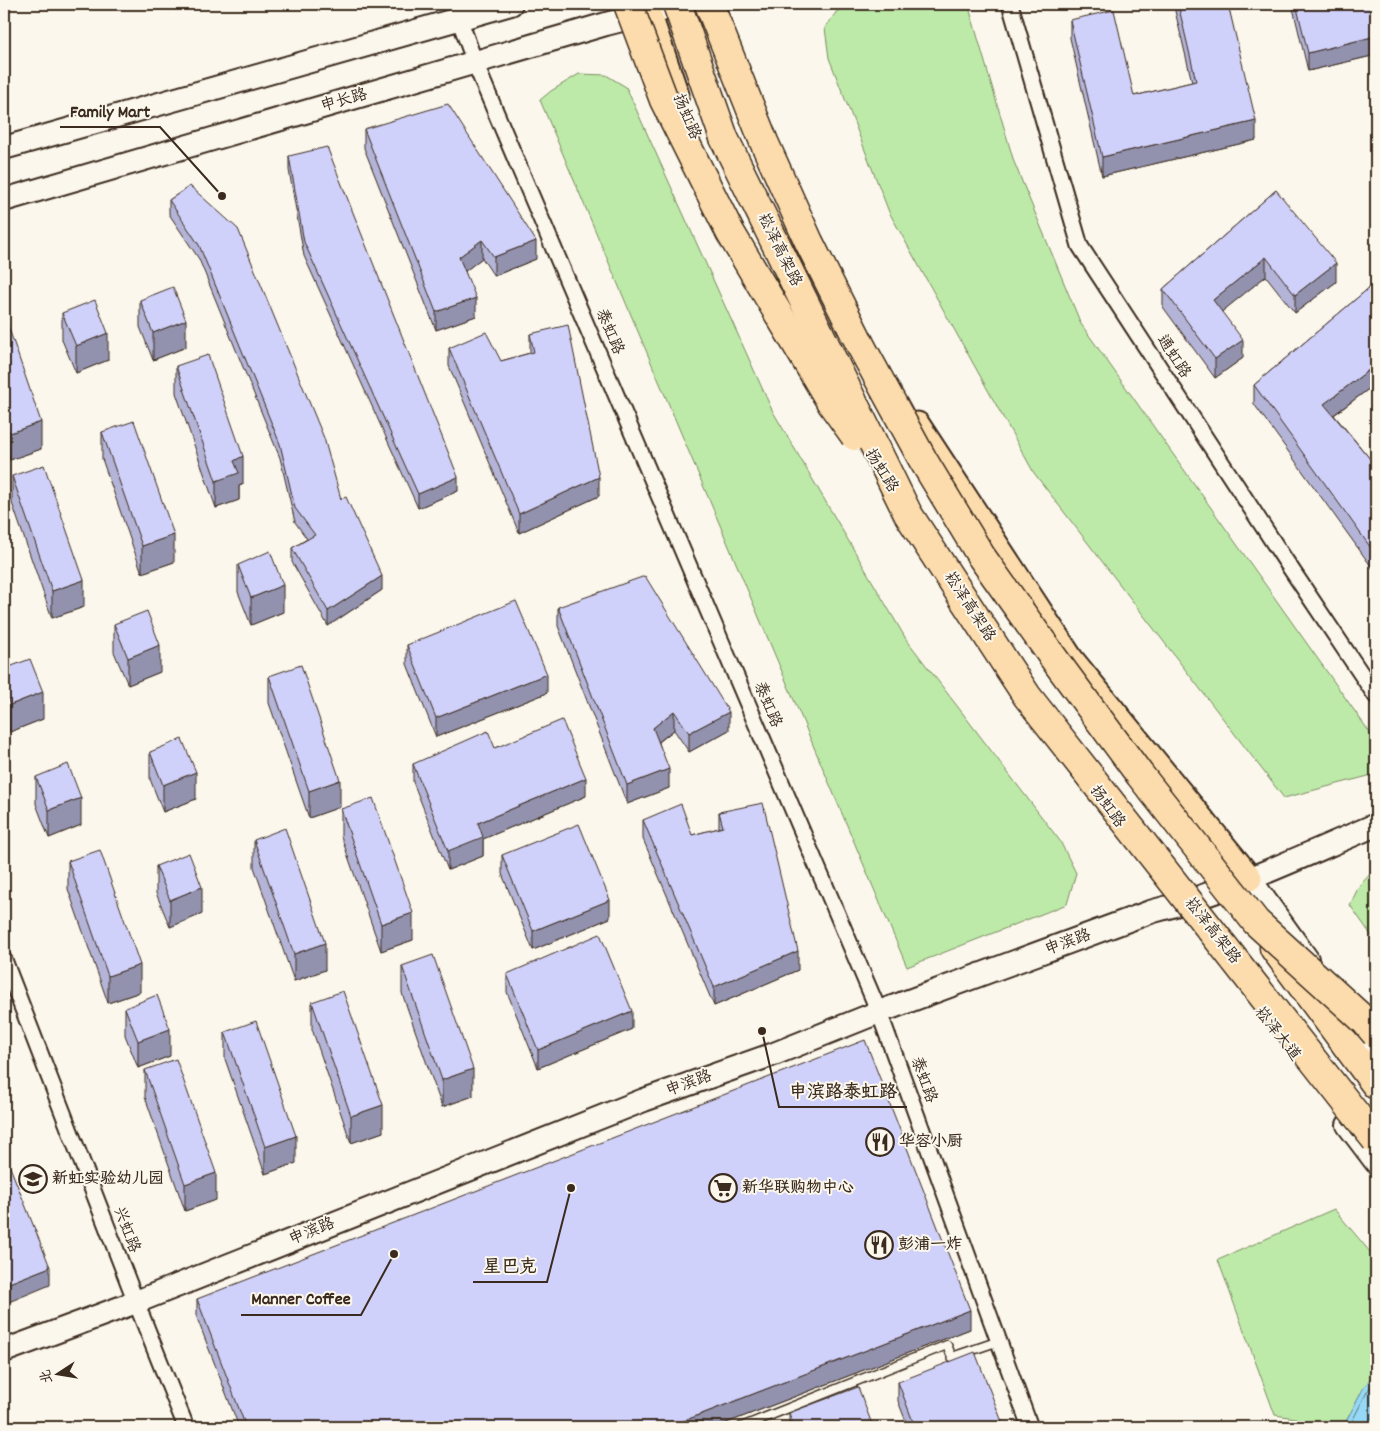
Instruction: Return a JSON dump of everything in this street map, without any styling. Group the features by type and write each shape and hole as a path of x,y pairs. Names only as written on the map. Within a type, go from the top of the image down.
{"highway":[{"name":"崧泽高架路","path":"678,4 724,138 908,514 1028,696 1376,1140"},
{"name":"崧泽高架路","path":"709,4 764,142 809,242 862,348 933,476 981,556 1140,775 1256,922 1376,1085"},
{"path":"640,7 664,100 730,232 832,404 908,514"},
{"path":"1256,922 1365,1021 1376,1034"}],"main road":[{"path":"4,148 457,11 512,4"},
{"name":"申长路","path":"4,200 606,24 640,7 684,4"},
{"path":"715,4 791,194 914,422 1071,660 1248,878 1376,1052"},
{"name":"扬虹路","path":"640,7 684,118 776,302 980,630 1177,905"},
{"name":"申滨路","path":"4,1351 136,1302 644,1100 774,1054 879,1012 1150,912 1177,905 1376,825"},
{"name":"崧泽大道","path":"1177,905 1376,1162"}],"street":[{"name":"通虹路","path":"1010,4 1080,246 1279,552 1376,696"},
{"name":"泰虹路","path":"457,11 475,63 879,1012 1030,1427"},
{"name":"兴虹路","path":"4,960 186,1427"}],"lane":[{"path":"741,1427 947,1345 952,1357 999,1341"}],"green space":[{"path":"863,4 968,4 1014,162 1081,324 1373,737 1376,743 1376,774 1284,798 1034,473 889,212 829,58 825,28 837,11"},
{"path":"579,74 606,75 626,87 772,410 906,639 1060,841 1076,873 1067,904 907,967 540,100"},
{"path":"1376,868 1376,942 1350,905 1359,886"},
{"path":"1334,1209 1376,1259 1376,1370 1343,1427 1294,1427 1296,1418 1275,1415 1218,1260"}],"water":[{"path":"1376,1370 1376,1427 1343,1427 1363,1389"}],"building":[{"path":"1178,4 1228,4 1256,121 1102,157 1070,20 1114,10 1134,96 1196,81"},
{"path":"1296,4 1376,4 1376,36 1308,53"},
{"path":"448,104 536,241 494,257 482,240 459,257 476,298 436,312 364,129"},
{"path":"327,147 458,477 418,494 304,242 289,156"},
{"path":"190,186 238,229 324,438 341,499 346,497 382,576 328,611 292,548 315,535 295,508 280,444 199,245 169,200"},
{"path":"1276,190 1336,263 1295,295 1266,257 1213,300 1243,340 1215,359 1163,289"},
{"path":"1376,282 1376,369 1374,366 1324,404 1376,466 1376,555 1254,385"},
{"path":"173,287 186,320 153,333 140,300"},
{"path":"95,300 108,333 76,346 62,313"},
{"path":"4,314 41,422 10,433 4,416"},
{"path":"568,325 599,477 519,514 449,348 486,332 501,361 534,352 530,334"},
{"path":"208,355 243,456 234,461 239,473 216,481 176,366"},
{"path":"134,421 174,535 142,546 102,432"},
{"path":"44,465 84,580 52,591 12,476"},
{"path":"270,551 283,585 251,598 238,565"},
{"path":"645,576 729,712 689,733 674,711 653,728 669,769 627,785 558,607"},
{"path":"516,601 547,674 436,718 407,645"},
{"path":"147,611 160,645 128,658 114,624"},
{"path":"30,659 43,692 10,705 4,688 4,669"},
{"path":"301,665 340,780 309,791 269,676"},
{"path":"562,720 586,778 478,823 483,837 448,851 413,764 488,731 495,748"},
{"path":"182,739 196,772 163,785 150,752"},
{"path":"68,764 81,798 49,810 36,777"},
{"path":"373,798 413,913 381,924 341,809"},
{"path":"763,803 798,951 714,987 643,820 681,804 692,835 723,827 719,812"},
{"path":"579,824 610,900 533,931 502,855"},
{"path":"285,828 325,943 294,954 254,840"},
{"path":"100,850 140,965 108,976 68,861"},
{"path":"189,853 202,887 170,900 156,866"},
{"path":"600,934 632,1011 538,1050 507,974"},
{"path":"433,955 473,1069 442,1080 402,966"},
{"path":"343,991 383,1105 351,1116 312,1002"},
{"path":"157,995 170,1029 138,1041 125,1008"},
{"path":"256,1021 296,1136 265,1147 225,1032"},
{"name":"新华联购物中心","path":"865,1040 970,1310 668,1427 246,1427 197,1299"},
{"path":"176,1059 216,1173 185,1184 145,1070"},
{"path":"4,1152 50,1267 4,1285"},
{"path":"975,1352 1004,1427 915,1427 898,1382"},
{"path":"858,1387 873,1427 794,1427 789,1413"}],"place":[{"name":"Family Mart","path":"222,196"},
{"name":"申滨路泰虹路","path":"762,1031"},
{"name":"华容小厨","path":"880,1142"},
{"name":"新虹实验幼儿园","path":"33,1179"},
{"name":"星巴克","path":"571,1188"},
{"name":"新华联购物中心","path":"723,1188"},
{"name":"彭浦一炸","path":"879,1245"},
{"name":"Manner Coffee","path":"394,1254"}]}
